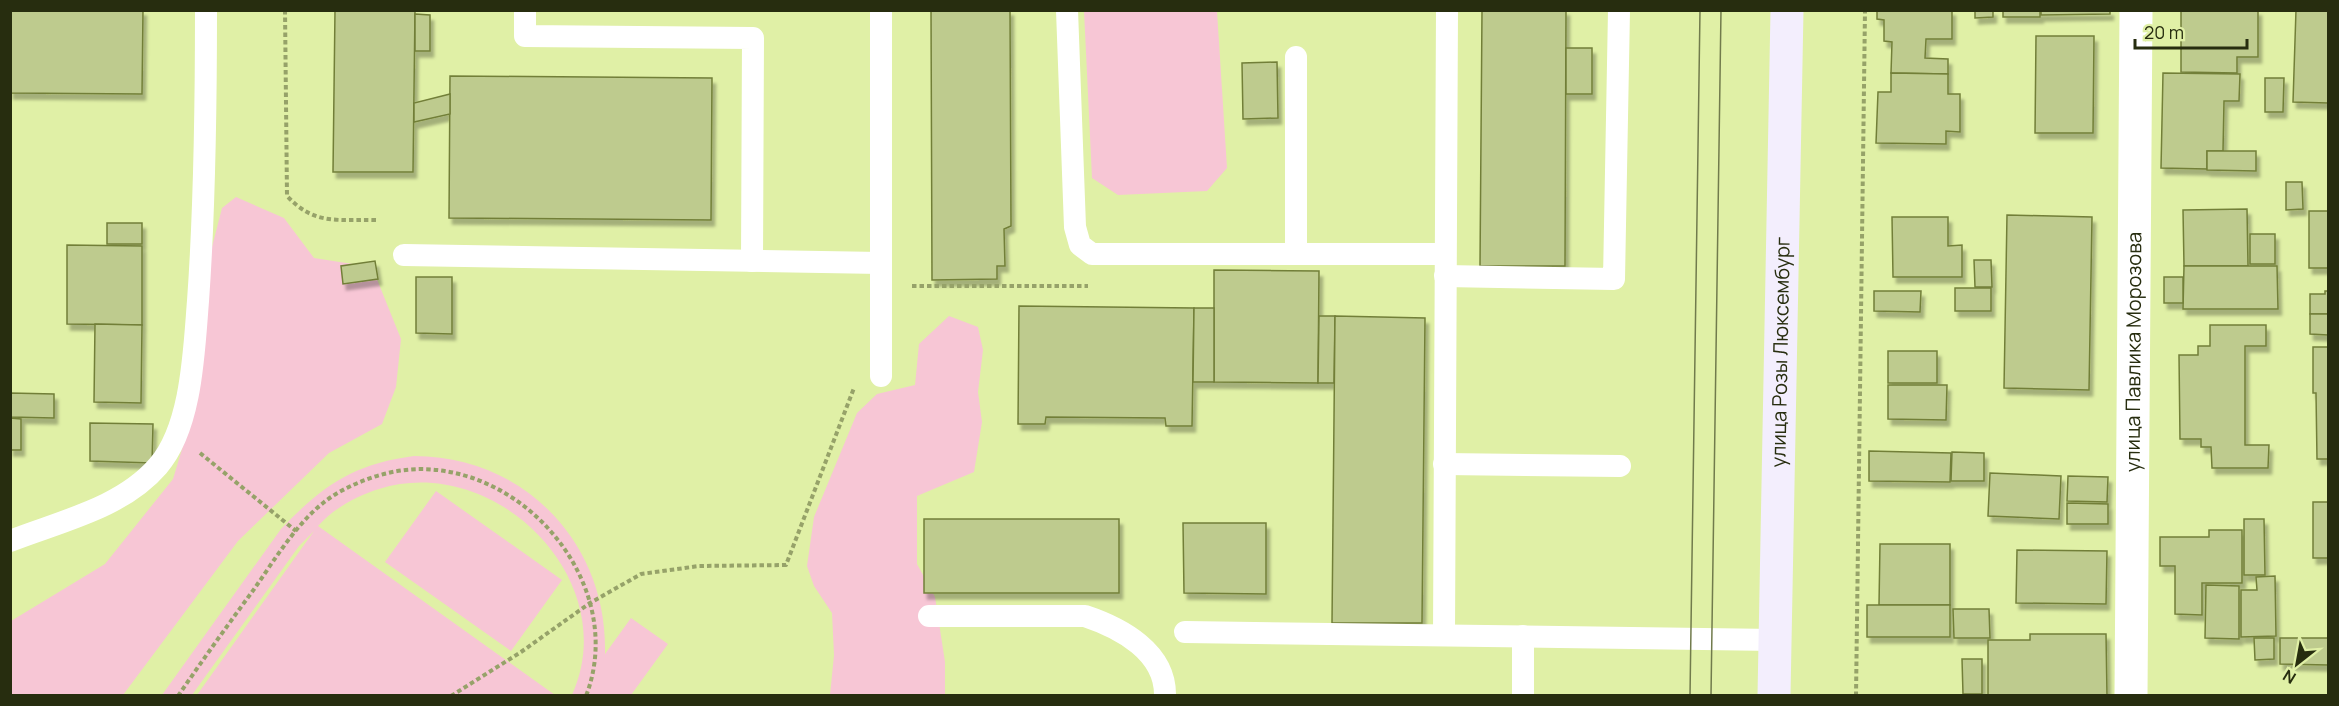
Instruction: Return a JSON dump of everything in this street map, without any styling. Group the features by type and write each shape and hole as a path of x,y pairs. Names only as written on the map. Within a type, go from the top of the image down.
{"main road":[{"name":"улица Розы Люксембург","path":"1774,696 1787,10"}],"street":[{"name":"улица Павлика Морозова","path":"2131,696 2136,10"}],"lane":[{"path":"10,541 126,496 159,465 177,434 192,372 205,209 206,10"},
{"path":"525,10 525,36 753,38 752,261"},
{"path":"881,10 881,376"},
{"path":"1067,10 1075,227 1080,245 1092,254 1445,254"},
{"path":"1444,635 1446,10"},
{"path":"1445,276 1614,279 1619,10"},
{"path":"1296,57 1296,254"},
{"path":"404,255 881,263"},
{"path":"1444,464 1620,466"},
{"path":"929,616 1085,616 1109,624 1131,637 1158,665 1165,680 1165,696"},
{"path":"1185,632 1775,640"},
{"path":"1523,636 1523,696"}],"path":[{"path":"285,10 288,196 302,212 319,218 376,220"},
{"path":"1856,696 1865,10"},
{"path":"881,286 1092,286"},
{"path":"451,696 590,603 641,574 699,566 786,565 861,372 881,352"},
{"path":"177,434 296,531"},
{"path":"178,696 296,531 314,511 338,493 363,480 390,472 436,470 467,475 495,486 515,498 559,540 574,562 585,585 595,634 594,663 586,696"}],"shaded area":[{"path":"1084,11 1217,11 1227,168 1207,191 1118,195 1092,178"},
{"path":"236,197 284,218 314,258 372,267 401,339 396,387 382,424 329,453 238,541 123,695 11,696 11,621 105,564 173,479 195,406 203,282 222,208"},
{"path":"949,316 978,327 983,350 978,392 982,422 974,472 917,496 917,564 935,597 945,662 945,695 830,695 834,655 832,613 814,586 807,566 814,517 857,413 877,394 915,385 919,344"},
{"path":"414,456 454,460 491,471 524,490 552,514 575,543 592,577 602,614 605,654 631,618 668,644 631,695 572,695 583,652 580,609 564,570 538,535 505,508 465,489 423,483 379,489 362,495 338,509 318,526 555,695 197,695 314,531 299,546 192,695 162,695 281,529 296,514 325,489 356,471"},
{"path":"436,491 562,580 511,651 385,562"}],"building":[{"path":"10,10 143,10 142,94 10,93"},
{"path":"335,10 415,10 413,172 333,172"},
{"path":"931,10 1010,10 1011,226 1004,229 1005,266 997,266 997,279 932,280"},
{"path":"1482,10 1566,10 1565,266 1480,266"},
{"path":"1877,10 1952,10 1952,39 1926,39 1925,58 1948,59 1948,74 1891,73 1892,42 1884,41 1884,20 1877,19"},
{"path":"1975,10 1993,10 1993,17 1975,18"},
{"path":"2003,10 2040,10 2040,17 2003,17"},
{"path":"2041,10 2110,10 2110,14 2041,15"},
{"path":"2181,10 2258,10 2258,57 2237,57 2237,73 2181,72"},
{"path":"2296,10 2328,11 2328,103 2293,102"},
{"path":"415,14 430,15 430,51 415,51"},
{"path":"2036,36 2094,36 2093,133 2035,133"},
{"path":"1566,48 1592,48 1592,94 1566,94"},
{"path":"1277,62 1278,118 1243,119 1242,63"},
{"path":"1891,73 1948,74 1948,94 1960,94 1960,132 1946,131 1946,144 1876,143 1878,92 1891,92"},
{"path":"2163,73 2240,74 2239,101 2224,101 2223,151 2207,151 2207,169 2161,168"},
{"path":"450,76 712,78 711,220 449,218"},
{"path":"2265,78 2284,78 2283,112 2265,112"},
{"path":"450,94 450,114 414,122 414,103"},
{"path":"2207,151 2256,151 2256,171 2207,170"},
{"path":"2286,182 2302,182 2303,209 2286,210"},
{"path":"2247,209 2248,266 2184,266 2183,210"},
{"path":"2309,211 2328,211 2328,268 2309,268"},
{"path":"2007,215 2092,217 2089,390 2004,388"},
{"path":"1892,217 1948,217 1948,246 1962,245 1962,277 1893,277"},
{"path":"107,223 142,223 142,244 107,244"},
{"path":"2250,234 2275,234 2275,264 2250,264"},
{"path":"67,245 142,246 142,325 67,324"},
{"path":"1974,260 1991,260 1992,287 1975,287"},
{"path":"375,261 378,279 343,284 341,266"},
{"path":"2184,266 2277,266 2278,309 2183,309"},
{"path":"1214,270 1319,271 1318,383 1214,382"},
{"path":"416,277 452,277 452,334 416,333"},
{"path":"2164,277 2183,277 2183,303 2164,303"},
{"path":"1955,288 1991,288 1991,311 1955,311"},
{"path":"1874,291 1921,291 1920,312 1874,311"},
{"path":"2325,291 2328,291 2328,314 2310,314 2310,294 2325,294"},
{"path":"1019,306 1194,308 1192,426 1166,426 1165,418 1046,417 1045,424 1018,424"},
{"path":"1194,308 1214,308 1214,382 1193,382"},
{"path":"2310,314 2328,314 2328,335 2310,334"},
{"path":"1319,316 1335,316 1334,383 1318,383"},
{"path":"1335,316 1425,318 1422,623 1332,623"},
{"path":"95,324 142,325 141,403 94,402"},
{"path":"2210,325 2266,325 2266,346 2245,346 2245,445 2269,445 2268,468 2212,468 2211,447 2201,447 2201,439 2180,439 2179,355 2198,355 2198,346 2210,346"},
{"path":"2313,347 2328,347 2328,459 2317,459"},
{"path":"1888,351 1937,351 1937,383 1888,383"},
{"path":"1888,385 1947,385 1946,420 1888,419"},
{"path":"10,393 54,394 54,418 10,417"},
{"path":"10,418 21,419 21,450 10,450"},
{"path":"90,423 153,424 152,463 90,461"},
{"path":"1869,451 1951,453 1950,482 1869,481"},
{"path":"1952,452 1984,453 1984,481 1951,481"},
{"path":"1990,473 2061,476 2059,519 1988,516"},
{"path":"2068,476 2108,477 2107,502 2067,501"},
{"path":"2313,502 2328,502 2328,558 2313,558"},
{"path":"2067,503 2108,504 2108,524 2067,524"},
{"path":"924,519 1119,519 1119,593 924,593"},
{"path":"2244,519 2264,519 2265,575 2244,575"},
{"path":"1183,523 1266,523 1266,594 1184,593"},
{"path":"2209,530 2242,530 2242,583 2202,583 2202,615 2175,614 2175,566 2160,566 2160,537 2209,537"},
{"path":"1880,544 1950,544 1950,605 1879,605"},
{"path":"2017,550 2107,551 2106,604 2016,603"},
{"path":"2275,576 2276,636 2241,637 2241,590 2257,590 2256,577"},
{"path":"2206,585 2239,586 2239,639 2205,638"},
{"path":"1867,605 1950,605 1950,637 1867,637"},
{"path":"1953,609 1989,609 1990,638 1954,638"},
{"path":"2030,634 2106,634 2107,696 1988,696 1988,640 2030,640"},
{"path":"2254,638 2274,638 2274,659 2255,660"},
{"path":"2280,638 2328,638 2328,665 2280,664"},
{"path":"1962,659 1982,659 1982,694 1963,694"}],"tram line":[{"path":"1690,696 1700,10"},
{"path":"1711,696 1721,10"}]}
